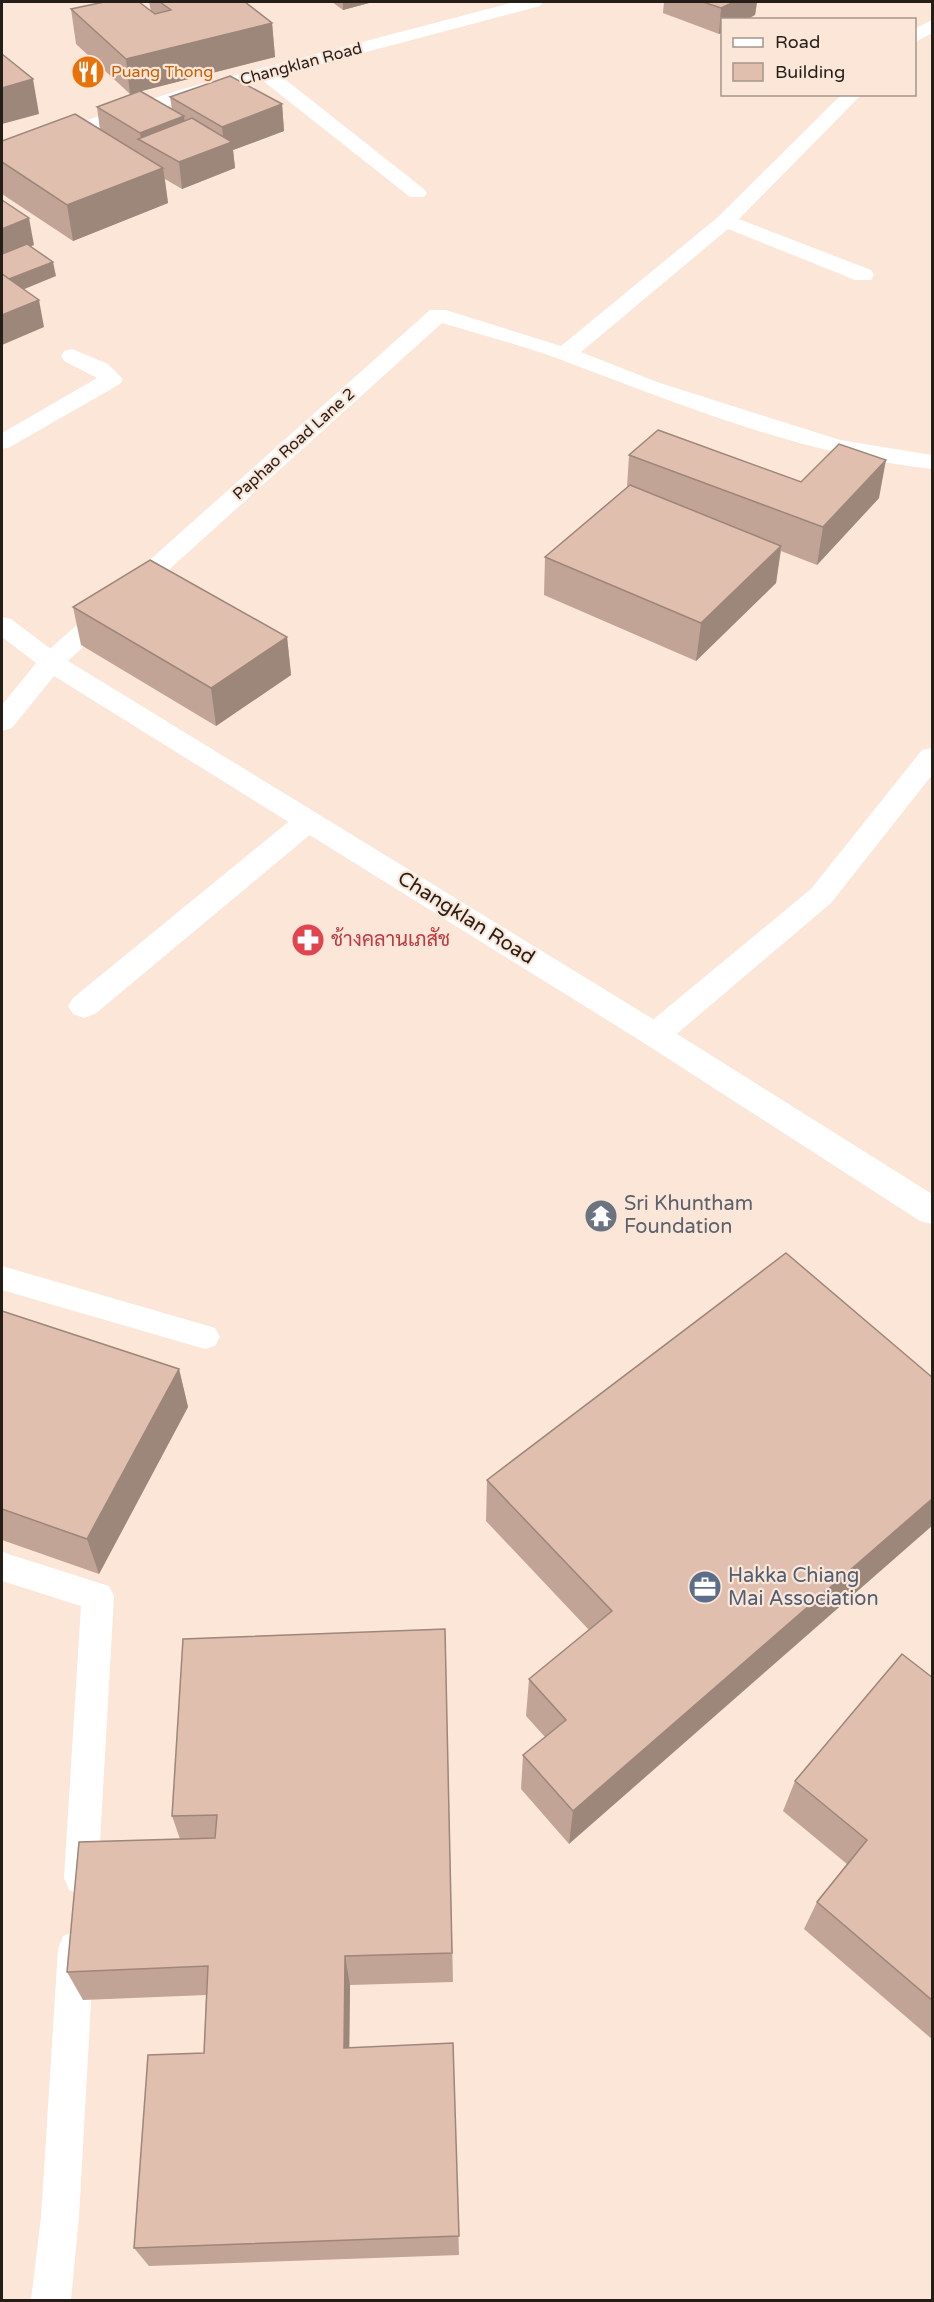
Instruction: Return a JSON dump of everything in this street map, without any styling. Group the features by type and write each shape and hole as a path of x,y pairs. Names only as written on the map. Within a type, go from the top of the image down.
{"street":[{"name":"Changklan Road","path":"2,154 186,94 534,2"},
{"path":"918,47 933,26"},
{"path":"265,73 417,193"},
{"path":"851,96 725,221 565,354 649,387 836,447 933,462"},
{"path":"725,221 863,275"},
{"name":"Paphao Road Lane 2","path":"51,662 438,315 565,354"},
{"path":"2,442 112,379 100,369 72,356"},
{"name":"Changklan Road","path":"2,625 51,662 656,1035 933,1211"},
{"path":"2,722 51,662"},
{"path":"656,1035 821,896 933,757"},
{"path":"84,1006 308,821"}],"lane":[{"path":"2,1278 205,1336"},
{"path":"2,1567 98,1596 60,2217 51,2301"}],"building":[{"path":"104,2 139,2 155,14 171,10 160,2 245,2 272,23 126,59 71,9"},
{"path":"703,2 734,2 721,8"},
{"path":"2,54 33,79 2,88"},
{"path":"230,76 282,104 222,127 170,97"},
{"path":"140,91 184,116 140,133 97,107"},
{"path":"75,114 163,168 67,205 2,162 2,141"},
{"path":"192,118 232,142 179,162 138,139"},
{"path":"2,200 29,218 2,229"},
{"path":"27,244 53,262 9,279 2,274 2,254"},
{"path":"2,274 39,300 2,315"},
{"path":"658,430 801,482 839,444 886,460 823,527 629,455"},
{"path":"630,485 781,546 701,623 545,557"},
{"path":"150,560 287,637 211,688 73,607"},
{"name":"Hakka Chiang Mai Association","path":"786,1253 933,1378 933,1498 573,1811 523,1755 566,1720 529,1679 612,1611 487,1480"},
{"path":"2,1311 179,1369 87,1539 2,1509"},
{"path":"445,1629 452,1953 345,1956 344,2048 453,2043 459,2236 134,2248 148,2055 204,2053 208,1966 67,1972 79,1842 215,1838 217,1815 172,1816 183,1639"},
{"path":"902,1654 933,1678 933,2001 817,1902 867,1840 795,1781"}],"place":[{"name":"Puang Thong","path":"88,72"},
{"name":"ช้างคลานเภสัช","path":"308,940"},
{"name":"Sri Khuntham Foundation","path":"601,1216"},
{"name":"Hakka Chiang Mai Association","path":"705,1587"}]}
